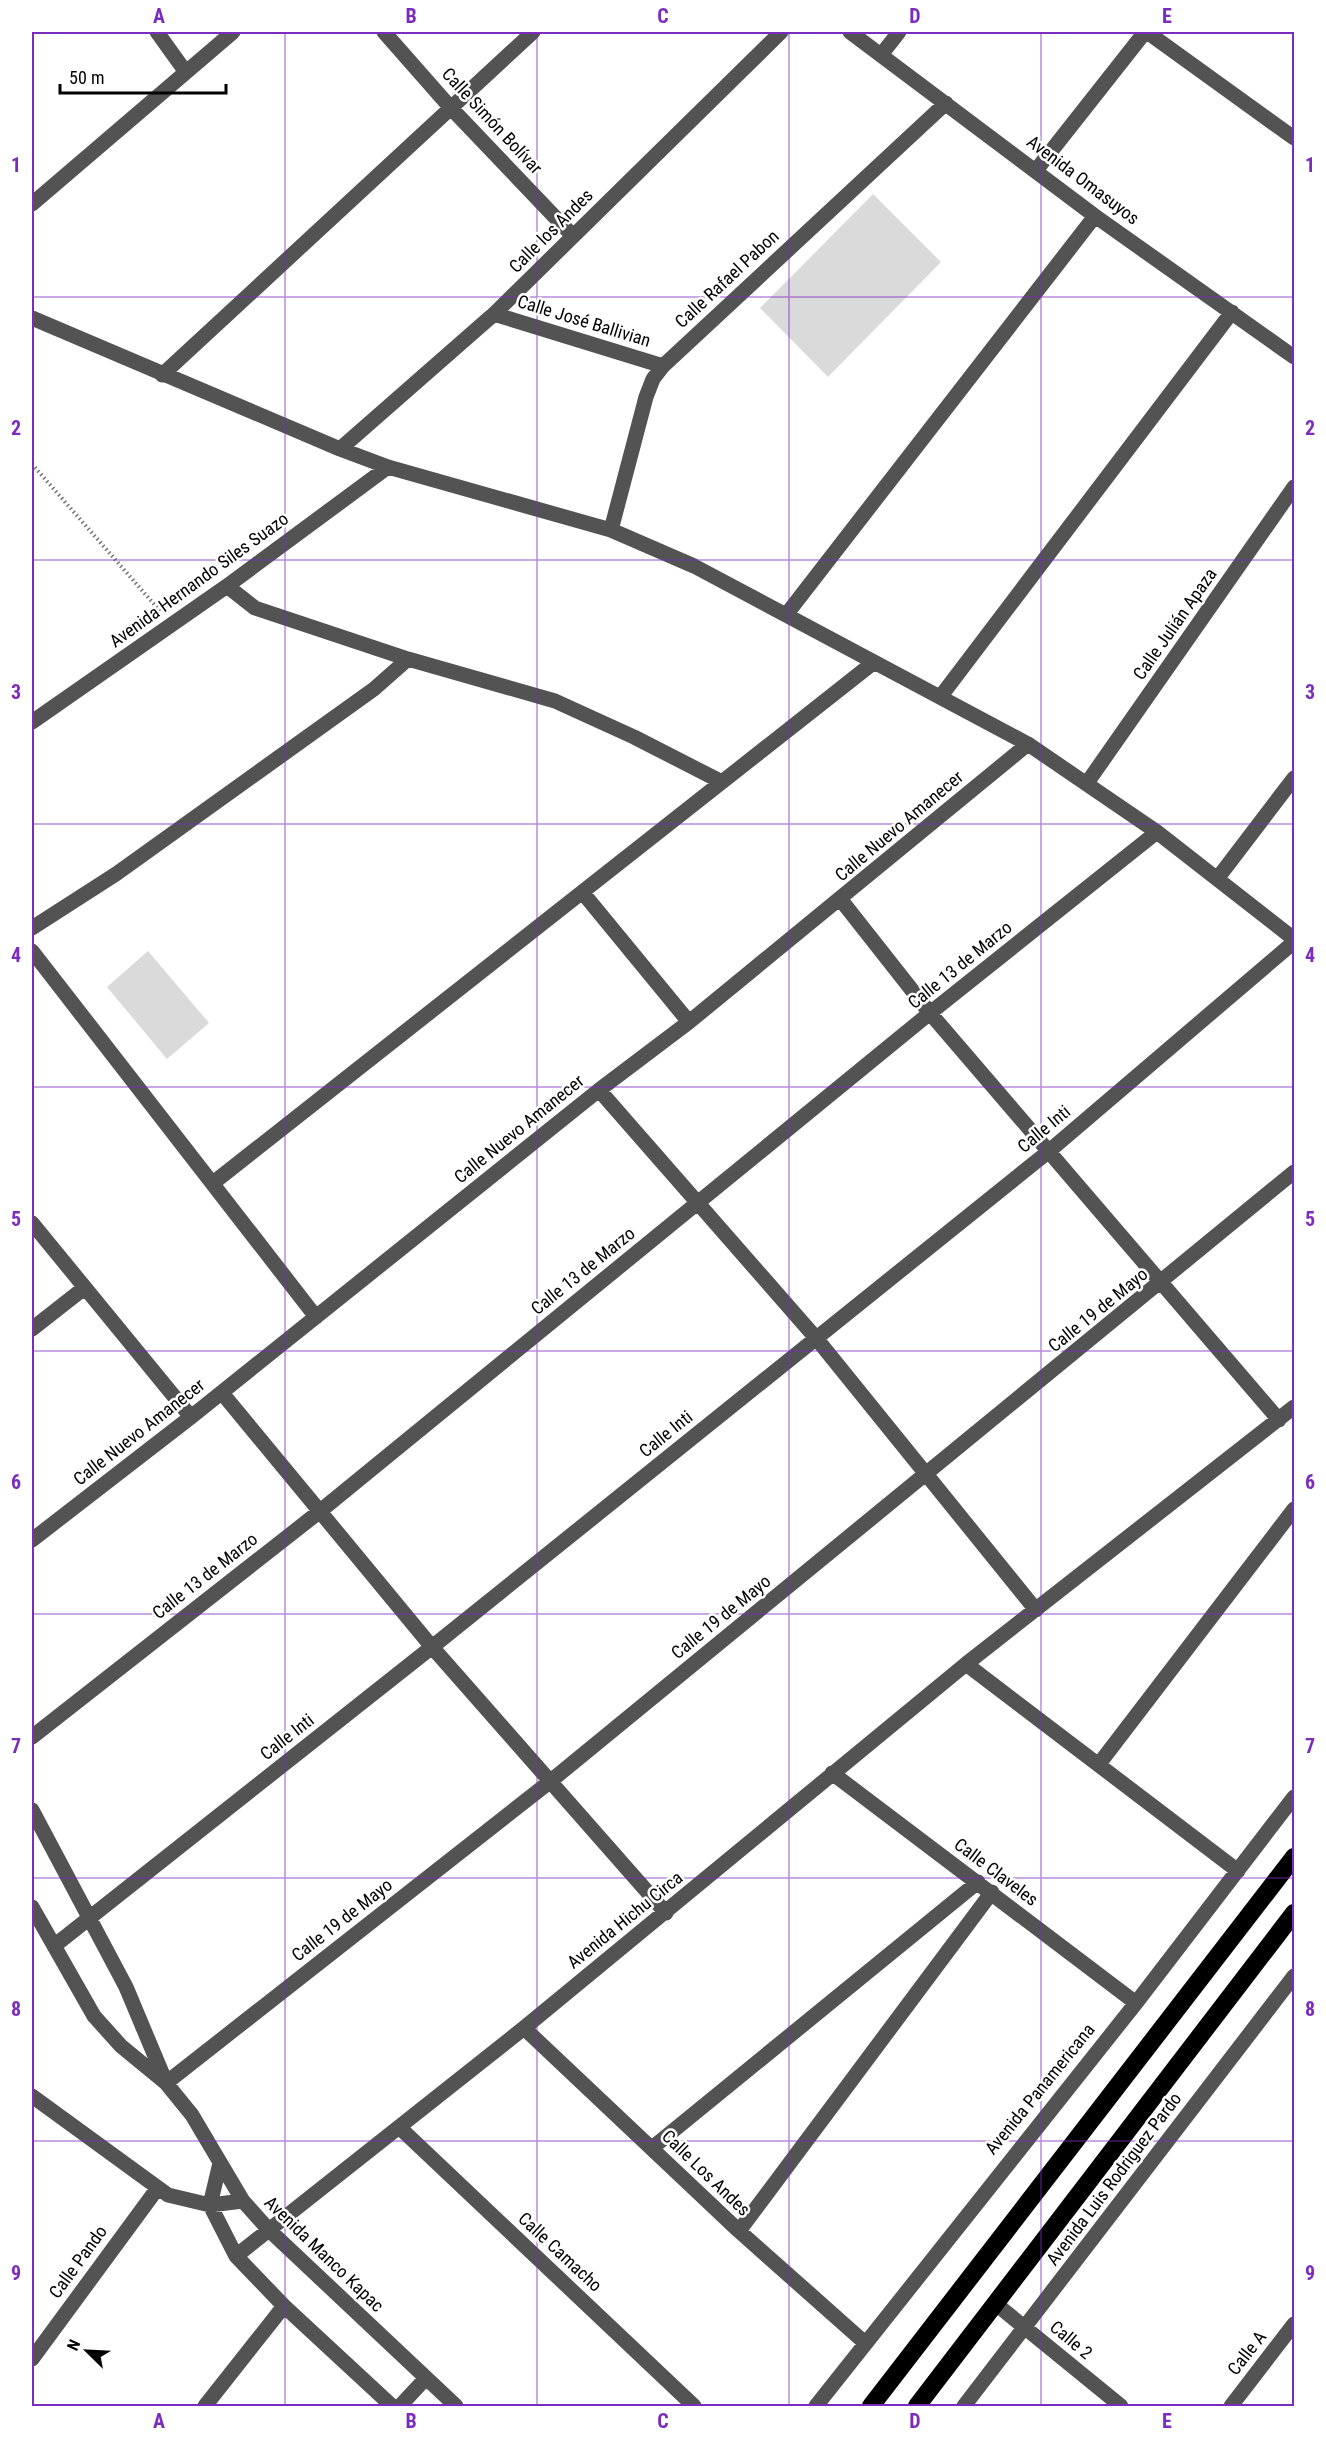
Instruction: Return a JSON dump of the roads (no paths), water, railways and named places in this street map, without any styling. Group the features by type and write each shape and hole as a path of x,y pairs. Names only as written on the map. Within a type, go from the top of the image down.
{"highway":[{"path":"871,2406 1294,1857"},
{"path":"917,2406 1294,1913"}],"street":[{"path":"157,32 185,71"},
{"path":"32,204 185,71 234,32"},
{"name":"Calle Simón Bolívar","path":"384,32 450,107 573,236"},
{"path":"162,375 533,32"},
{"name":"Calle los Andes","path":"340,449 494,314 781,32"},
{"name":"Avenida Omasuyos","path":"850,32 1037,170 1095,216 1294,357"},
{"path":"881,55 899,32"},
{"path":"1037,170 1146,32 1294,138"},
{"name":"Calle Rafael Pabon","path":"611,530 646,397 653,379 663,366 946,104"},
{"path":"786,615 1095,216"},
{"path":"941,696 1232,312"},
{"name":"Calle José Ballivian","path":"494,314 663,366"},
{"path":"32,318 162,375 388,467 611,530 694,566 1028,744 1157,832 1294,940"},
{"name":"Avenida Hernando Siles Suazo","path":"32,722 227,586 388,467"},
{"name":"Calle Julián Apaza","path":"1087,783 1294,487"},
{"path":"227,586 255,608 408,659 555,701 634,736 720,782"},
{"path":"32,928 116,874 374,689 408,659"},
{"path":"213,1183 873,663"},
{"name":"Calle Nuevo Amanecer","path":"32,1540 191,1417 599,1090 689,1022 841,900 1028,744"},
{"path":"1217,879 1294,778"},
{"name":"Calle 13 de Marzo","path":"32,1737 320,1512 930,1013 1157,832"},
{"path":"583,893 689,1022"},
{"path":"841,900 930,1013 1160,1285 1279,1420"},
{"name":"Calle Inti","path":"54,1946 432,1647 1048,1152 1294,940"},
{"path":"32,951 316,1317"},
{"path":"599,1090 816,1338 1036,1610"},
{"name":"Calle 19 de Mayo","path":"166,2083 552,1780 1160,1285 1294,1172"},
{"path":"32,1222 83,1289 191,1417"},
{"path":"32,1329 83,1289"},
{"path":"222,1392 432,1647 552,1780 666,1913"},
{"name":"Avenida Hichu Circa","path":"236,2256 666,1913 966,1664 1294,1407"},
{"path":"1099,1764 1294,1509"},
{"path":"966,1664 1238,1871"},
{"name":"Calle Claveles","path":"832,1773 1136,2003"},
{"name":"Avenida Panamericana","path":"816,2406 864,2342 1136,2003 1294,1797"},
{"path":"32,1810 126,1987 166,2083"},
{"path":"652,2148 978,1882"},
{"path":"739,2231 992,1892"},
{"path":"32,1907 94,2016 122,2046 166,2083"},
{"name":"Avenida Luis Rodriguez Pardo","path":"964,2406 1293,1982"},
{"name":"Calle Los Andes","path":"524,2028 739,2231 864,2342"},
{"name":"Avenida Manco Kapac","path":"166,2083 192,2115 243,2201 268,2229 456,2406"},
{"path":"32,2096 157,2189 181,2199 210,2205 243,2201"},
{"name":"Calle Camacho","path":"399,2127 694,2406"},
{"path":"220,2163 210,2205 236,2256 284,2306 393,2406"},
{"name":"Calle Pando","path":"32,2359 157,2189"},
{"name":"Calle 2","path":"996,2304 1121,2406"},
{"path":"205,2406 284,2306"},
{"name":"Calle A","path":"1231,2406 1294,2324"},
{"path":"400,2406 426,2378"}]}
